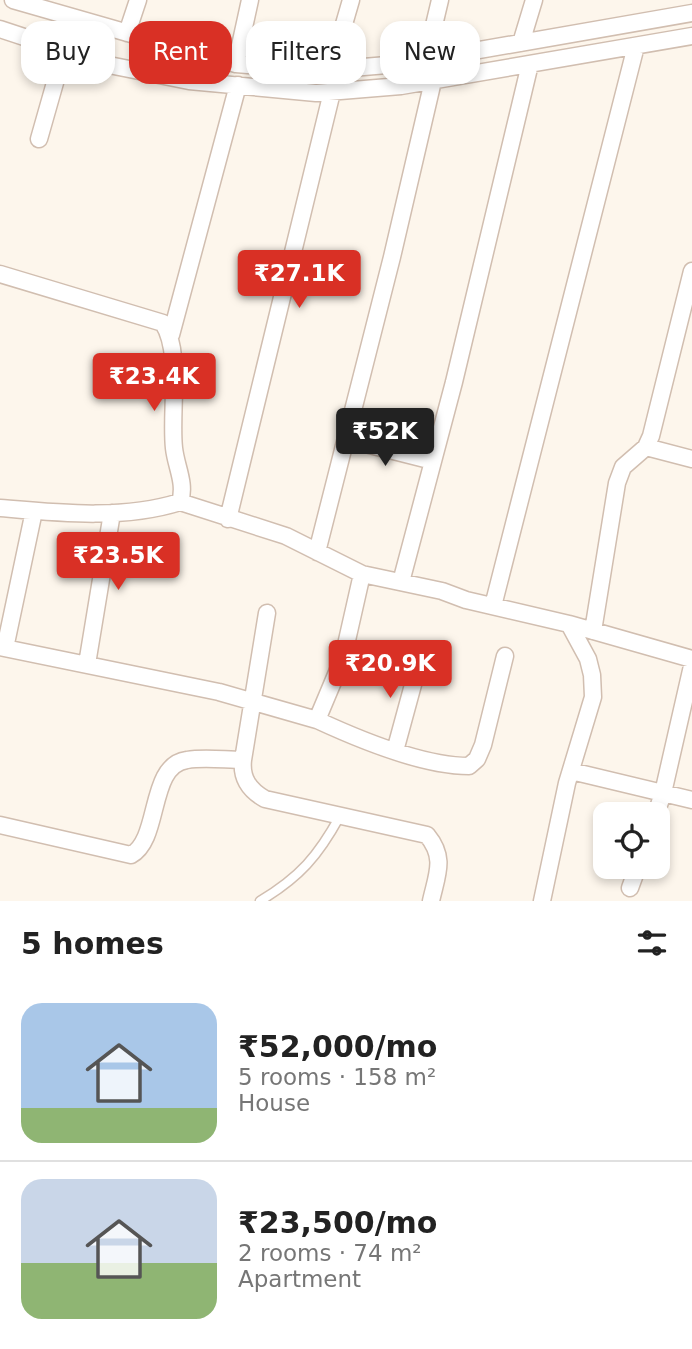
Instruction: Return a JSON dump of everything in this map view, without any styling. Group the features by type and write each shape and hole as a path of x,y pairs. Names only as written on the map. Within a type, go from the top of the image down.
{"street":[{"path":"12,0 46,5 127,33 246,65"},
{"path":"127,33 138,0"},
{"path":"236,64 250,0"},
{"path":"345,21 351,0"},
{"path":"435,21 440,0"},
{"path":"521,43 534,0"},
{"path":"480,50 692,13"},
{"path":"0,29 21,36"},
{"path":"480,73 692,36"},
{"path":"494,606 636,46"},
{"path":"401,582 530,64"},
{"path":"115,66 189,81 316,93 405,84"},
{"path":"39,139 55,84"},
{"path":"317,552 392,257 432,84"},
{"path":"180,502 183,491 172,429 171,335 238,85"},
{"path":"228,519 332,92"},
{"path":"593,631 617,483 623,467 646,447 651,436 692,271"},
{"path":"0,274 163,323 171,335"},
{"path":"346,439 433,461"},
{"path":"646,447 692,460"},
{"path":"0,508 112,513 180,502 286,536 362,574 442,591 466,600 569,624 692,659"},
{"path":"34,511 3,647 219,692 317,720 344,733 396,751 451,766 469,766 477,759 483,745 505,656"},
{"path":"87,664 112,513"},
{"path":"317,720 343,658 362,574"},
{"path":"267,613 243,760 242,771 246,782 255,793 265,799 427,835 439,853 432,901"},
{"path":"542,901 571,771 593,697 588,659 569,624"},
{"path":"396,751 420,659"},
{"path":"660,802 692,666"},
{"path":"0,825 131,855 142,846 161,787 175,765 186,760 243,760"},
{"path":"571,771 692,801"},
{"path":"630,888 633,879"}],"lane":[{"path":"260,901 294,879 309,865 340,816"}]}
